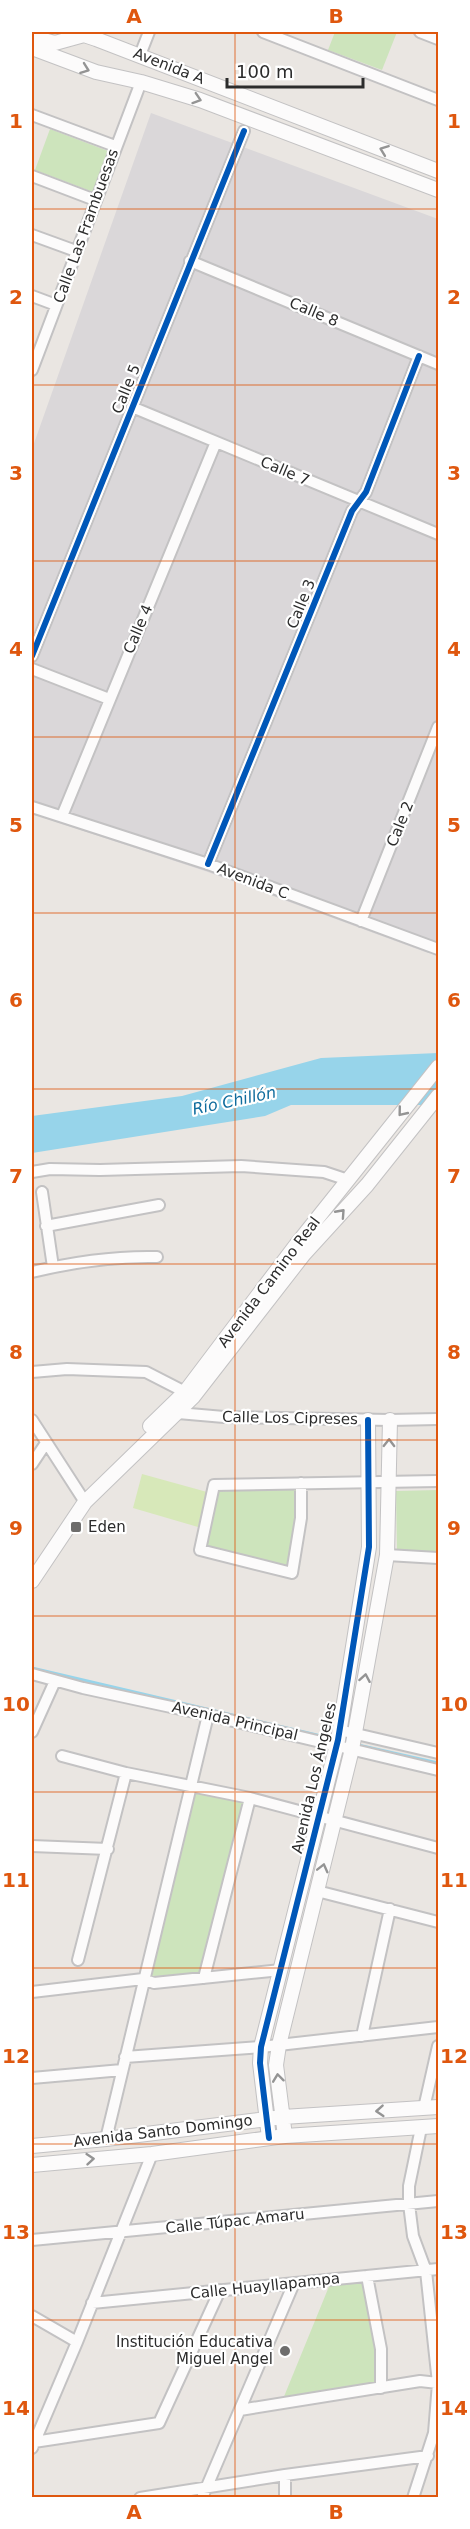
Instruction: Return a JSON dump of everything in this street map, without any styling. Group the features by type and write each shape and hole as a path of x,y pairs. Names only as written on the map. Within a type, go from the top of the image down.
{"street":[{"path":"140,55 149,32"},
{"path":"263,32 438,100"},
{"path":"420,32 438,39"},
{"name":"Avenida A","path":"32,37 55,43 66,37 84,35 438,171"},
{"name":"Avenida A","path":"32,48 96,72 141,82 248,117 438,190"},
{"name":"Calle Las Frambuesas","path":"32,366 141,82"},
{"path":"32,115 115,146"},
{"name":"Calle 5","path":"32,656 244,130"},
{"path":"32,176 95,200"},
{"path":"32,235 76,251"},
{"name":"Calle 8","path":"190,261 438,364"},
{"path":"32,296 56,305"},
{"name":"Calle 3","path":"208,864 352,511 366,492 419,356"},
{"name":"Calle 7","path":"132,407 438,534"},
{"name":"Calle 4","path":"62,816 216,442"},
{"path":"32,669 109,699"},
{"name":"Cale 2","path":"361,921 438,727"},
{"name":"Avenida C","path":"32,807 208,864 438,949"},
{"name":"Avenida Camino Real","path":"94,1491 114,1461 185,1392 350,1177 438,1067"},
{"name":"Avenida Camino Real","path":"32,1581 84,1502 178,1413 304,1254 367,1185 438,1096"},
{"path":"32,1172 50,1169 241,1166 324,1172 350,1177"},
{"path":"42,1192 52,1267"},
{"path":"46,1227 159,1205"},
{"path":"32,1272 124,1256 157,1257"},
{"path":"32,1372 67,1370 146,1372 185,1392"},
{"name":"Calle Los Cipreses","path":"178,1413 224,1417 438,1419"},
{"name":"Avenida Los Ángeles","path":"269,2138 260,2063 261,2047 337,1745 369,1546 368,1419"},
{"name":"Avenida Los Ángeles","path":"285,2136 276,2065 352,1749 387,1555 390,1420"},
{"path":"32,1421 84,1502"},
{"path":"32,1464 46,1443"},
{"path":"301,1483 301,1518 292,1573 200,1550 214,1485 370,1481 438,1481"},
{"path":"387,1555 438,1557"},
{"name":"Avenida Principal","path":"32,1674 438,1770"},
{"path":"32,1732 56,1681"},
{"path":"106,2139 208,1715"},
{"path":"339,1730 438,1752"},
{"path":"62,1756 126,1773 250,1798 438,1848"},
{"path":"78,1960 126,1773"},
{"path":"204,1978 250,1798"},
{"path":"32,1850 108,1849"},
{"path":"317,1890 438,1922"},
{"path":"362,2036 390,1909"},
{"path":"32,1992 143,1979 154,1983 281,1970"},
{"path":"125,2057 261,2047 438,2027"},
{"path":"424,2108 438,2046"},
{"path":"32,2078 122,2070"},
{"name":"Avenida Santo Domingo","path":"32,2146 283,2117 438,2107"},
{"name":"Avenida Santo Domingo","path":"32,2164 152,2154 285,2136 438,2126"},
{"path":"414,2498 436,2432 438,2383 426,2271 413,2236 409,2204 409,2186 420,2128"},
{"path":"33,2445 152,2154"},
{"name":"Calle Túpac Amaru","path":"32,2240 438,2201"},
{"name":"Calle Huayllapampa","path":"92,2303 438,2269"},
{"path":"367,2276 381,2349 381,2388"},
{"path":"202,2498 294,2283"},
{"path":"33,2445 159,2423 219,2290"},
{"path":"32,2316 77,2342"},
{"path":"240,2410 420,2381 438,2383"},
{"path":"141,2498 207,2486 428,2456"},
{"path":"285,2475 285,2498"}],"shaded area":[{"path":"151,113 438,219 438,953 428,953 205,871 32,814 32,449"}],"green space":[{"path":"335,32 397,32 382,70 328,50"},
{"path":"50,129 108,151 93,192 35,170"},
{"path":"142,1474 207,1492 198,1527 133,1508"},
{"path":"297,1487 289,1568 206,1546 218,1490"},
{"path":"438,1490 438,1552 397,1551 396,1491"},
{"path":"196,1788 245,1802 201,1975 149,1976"},
{"path":"363,2280 377,2350 377,2383 283,2399 330,2284"}],"water":[{"name":"Río Chillón","path":"438,1053 438,1105 291,1105 265,1116 32,1153 32,1116 182,1096 321,1058"}],"waterway":[{"path":"32,1668 334,1739"},
{"path":"358,1745 438,1763"}],"cycle path":[{"path":"32,656 244,131"},
{"path":"208,864 352,511 366,492 419,356"},
{"path":"269,2138 260,2063 261,2047 338,1740 369,1547 368,1420"}],"place":[{"name":"Eden","path":"76,1527"},
{"name":"Institución Educativa Miguel Angel","path":"285,2351"}]}
